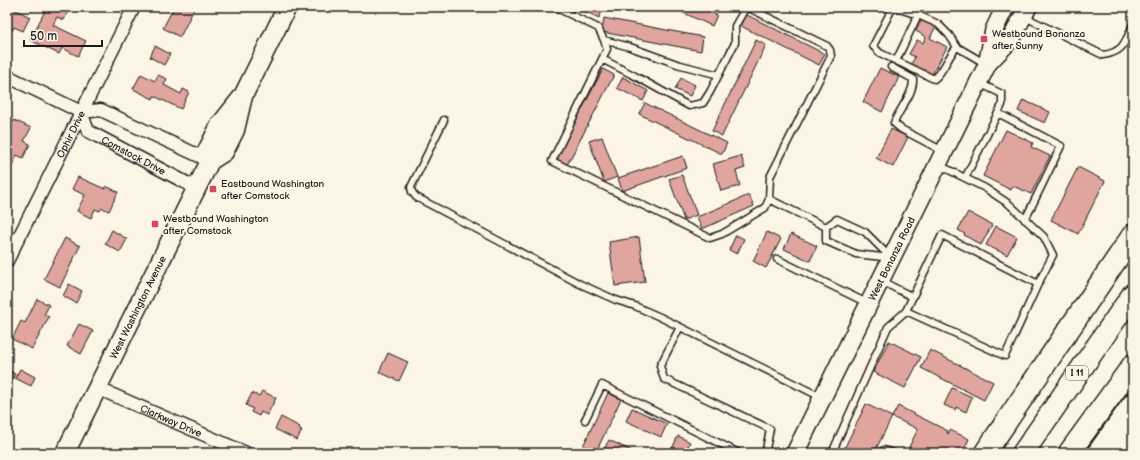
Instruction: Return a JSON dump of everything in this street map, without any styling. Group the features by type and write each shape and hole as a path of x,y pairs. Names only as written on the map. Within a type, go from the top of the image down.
{"highway":[{"path":"985,453 1133,235"},
{"path":"985,453 1133,248"},
{"name":"I 11","path":"1023,453 1133,294"},
{"path":"1023,453 1133,314"},
{"path":"1096,415 1133,358"},
{"path":"1069,453 1133,365"},
{"path":"1098,453 1133,404"},
{"path":"1118,453 1133,433"}],"main road":[{"name":"West Washington Avenue","path":"65,453 210,161 224,152 236,130 243,96 287,7"},
{"name":"West Bonanza Road","path":"795,453 987,64 994,30 1005,7"},
{"name":"West Bonanza Road","path":"987,64 1011,39 1026,12"}],"street":[{"name":"Ophir Drive","path":"7,260 134,7"},
{"path":"7,76 81,112 101,110 210,161"},
{"name":"Comstock Drive","path":"81,112 88,131 196,188"},
{"name":"Clarkway Drive","path":"97,388 246,453"}],"lane":[{"path":"556,7 598,28 607,49 602,59 552,161 710,238 722,234 765,208 769,199 770,177 831,56 830,50 827,46 746,7 736,26 735,43 703,103 689,106 602,59"},
{"path":"957,47 950,54 938,76 934,79 880,53 873,46 893,7 918,15 938,24 949,34 957,47 987,64"},
{"path":"1026,12 1103,55 1114,54 1123,45 1133,25"},
{"path":"896,61 918,15"},
{"path":"604,40 630,47 677,64 719,75"},
{"path":"891,67 913,80 913,87 897,114 894,123 965,178 985,188 1009,204 1044,237 1053,255 1005,356 906,312"},
{"path":"965,178 1002,105 1002,94 978,83"},
{"path":"998,114 1061,146 1025,220"},
{"path":"444,120 411,186 412,192 416,197 580,284 680,327 822,397"},
{"path":"769,199 826,227"},
{"path":"826,227 837,219 865,232 891,258"},
{"path":"826,227 826,241 856,254 891,258"},
{"path":"832,453 888,327 906,312 942,235 1038,284"},
{"path":"777,259 869,304"},
{"path":"880,280 913,296"},
{"path":"680,327 660,366 664,379 770,429 766,449 767,453"},
{"path":"585,420 602,385 739,453"},
{"path":"878,453 884,450 894,453"}],"building":[{"path":"7,7 30,17 23,31 14,27 12,31 7,29"},
{"path":"47,7 70,7 64,20 57,17 53,25 86,41 78,56 62,48 59,54 30,40"},
{"path":"174,7 195,7 180,37 163,28"},
{"path":"576,7 604,7 599,18"},
{"path":"671,7 700,7 717,15 712,26"},
{"path":"747,15 825,54 819,65 741,26"},
{"path":"604,18 703,37 701,51 602,32"},
{"path":"922,19 936,26 930,38 947,47 932,75 911,64 915,57 909,54 917,40 923,43 926,37 916,31"},
{"path":"756,40 766,45 722,136 712,131"},
{"path":"155,46 170,54 164,65 150,57"},
{"path":"880,68 899,77 882,112 863,102"},
{"path":"603,69 614,75 567,165 556,159"},
{"path":"141,74 155,81 158,75 167,79 164,85 181,94 183,89 189,92 181,109 154,96 153,99 133,89"},
{"path":"623,77 648,91 643,101 617,88"},
{"path":"681,78 695,85 690,96 675,89"},
{"path":"1023,100 1050,112 1045,123 1018,111"},
{"path":"645,103 727,143 722,154 639,114"},
{"path":"14,120 31,128 24,141 30,144 23,158 17,155 7,175 7,135"},
{"path":"891,129 908,137 893,167 876,158"},
{"path":"1006,130 1033,143 1031,147 1050,156 1031,194 1013,186 1011,190 983,176"},
{"path":"602,137 617,177 604,182 589,141"},
{"path":"683,156 687,168 622,191 618,178"},
{"path":"741,156 745,168 736,171 740,186 721,191 713,164"},
{"path":"1078,167 1105,181 1078,234 1051,220"},
{"path":"682,175 697,215 684,220 669,179"},
{"path":"78,177 105,189 106,186 118,192 109,211 102,208 100,211 95,209 91,218 77,211 85,195 72,189"},
{"path":"749,195 754,206 702,229 697,217"},
{"path":"968,212 992,225 981,245 958,230"},
{"path":"996,226 1017,237 1007,255 986,245"},
{"path":"112,230 127,239 120,252 105,244"},
{"path":"767,232 781,239 766,268 753,261"},
{"path":"791,234 817,246 810,261 784,249"},
{"path":"736,235 744,239 737,254 729,250"},
{"path":"639,237 645,282 615,286 609,242"},
{"path":"65,238 80,246 60,287 44,279"},
{"path":"69,284 82,291 76,303 63,296"},
{"path":"37,299 49,305 44,315 49,317 32,349 12,339 21,321 25,323"},
{"path":"79,324 93,331 81,354 67,346"},
{"path":"889,341 921,357 905,388 873,372"},
{"path":"930,350 993,382 984,400 921,368"},
{"path":"388,353 408,362 399,381 379,372"},
{"path":"7,369 15,374 7,390"},
{"path":"20,369 35,377 31,386 15,378"},
{"path":"952,388 972,397 966,412 956,407 955,410 944,405"},
{"path":"262,391 276,398 267,415 261,412 259,416 251,412 253,409 246,405 252,393 259,396"},
{"path":"608,393 621,399 596,452 583,446"},
{"path":"866,404 892,417 874,453 842,453"},
{"path":"898,406 948,431 948,434 950,430 969,439 963,452 921,453 909,447 918,429 892,417"},
{"path":"632,408 667,424 661,437 626,421"},
{"path":"281,417 300,427 299,429 302,430 297,440 275,429"},
{"path":"678,436 690,442 685,453 670,453"},
{"path":"609,440 636,453 602,453"}],"place":[{"name":"Westbound Bonanza after Sunny","path":"984,39"},
{"name":"Eastbound Washington after Comstock","path":"213,189"},
{"name":"Westbound Washington after Comstock","path":"155,224"}]}
